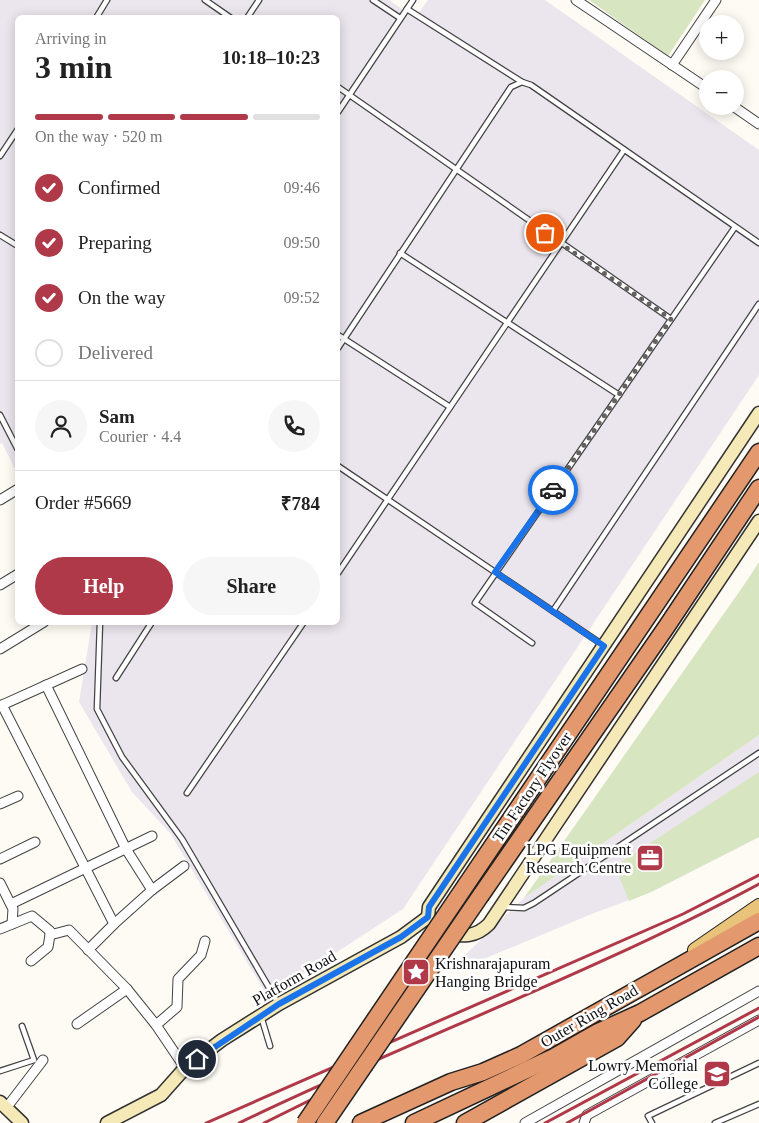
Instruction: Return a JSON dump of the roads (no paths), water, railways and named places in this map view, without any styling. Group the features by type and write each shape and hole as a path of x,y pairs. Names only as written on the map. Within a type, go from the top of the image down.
{"highway":[{"name":"Tin Factory Flyover","path":"305,1123 759,452"},
{"name":"Tin Factory Flyover","path":"325,1123 759,488"},
{"name":"Outer Ring Road","path":"361,1123 450,1082 483,1072 521,1055 660,976 738,935 759,921"},
{"name":"Outer Ring Road","path":"414,1123 521,1074 598,1032 640,1013 759,947"},
{"name":"Outer Ring Road","path":"465,1123 617,1038 640,1013"},
{"name":"Outer Ring Road","path":"377,1123 400,1113 414,1099"}],"main road":[{"path":"660,976 746,913 759,906"}],"street":[{"path":"576,0 699,83"},
{"path":"672,65 716,0"},
{"path":"744,114 759,124"},
{"path":"759,413 429,907 428,917 444,934 466,937 485,928 759,521"},
{"path":"0,500 15,491"},
{"path":"0,585 15,576"},
{"path":"0,649 39,625"},
{"path":"82,669 1,706 114,924"},
{"path":"46,685 126,849 152,890"},
{"path":"0,804 18,796"},
{"path":"11,904 152,836"},
{"path":"0,859 35,842"},
{"path":"88,950 152,890 184,866"},
{"path":"0,883 13,909 12,924"},
{"path":"0,929 32,916 50,931 48,947 31,961"},
{"name":"Platform Road","path":"107,1123 161,1096 185,1068 222,1040 279,1004 401,937 428,917"},
{"path":"50,935 70,930 127,989 156,1024 185,1068"},
{"path":"156,1024 177,1007 178,979 201,955 205,941"},
{"path":"77,1024 127,989"},
{"path":"525,1123 759,991"},
{"path":"584,1123 587,1115 759,1020"},
{"path":"22,1123 4,1104 43,1060"}],"lane":[{"path":"98,15 108,0"},
{"path":"205,0 228,15"},
{"path":"249,15 259,0"},
{"path":"372,0 400,18"},
{"path":"340,109 413,0"},
{"path":"407,9 522,82 530,85 759,243"},
{"path":"340,344 454,170 511,87 522,82"},
{"path":"340,88 454,170 671,319"},
{"path":"0,156 15,134"},
{"path":"340,570 624,150"},
{"path":"532,643 475,603 735,227"},
{"path":"0,235 15,244"},
{"path":"400,253 619,395"},
{"path":"553,611 759,304"},
{"path":"340,337 450,407"},
{"path":"0,415 15,444"},
{"path":"340,467 604,646"},
{"path":"100,625 97,709 122,757 182,839 279,1004"},
{"path":"116,678 150,625"},
{"path":"187,793 302,625"},
{"path":"501,906 524,908 534,903 759,753"},
{"path":"261,1015 270,1046"},
{"path":"0,1071 34,1060 22,1026"},
{"path":"652,1123 648,1116 759,1063"},
{"path":"715,1123 759,1104"}],"railway":[{"path":"206,1123 683,914 759,875"},
{"path":"239,1123 369,1063 631,948 759,884"},
{"path":"545,1123 759,1008"},
{"path":"567,1123 759,1017"},
{"path":"264,1123 371,1070"}],"place":[{"name":"LPG Equipment Research Centre","path":"650,858"},
{"name":"Krishnarajapuram Hanging Bridge","path":"416,972"},
{"name":"Lowry Memorial College","path":"717,1074"}]}
